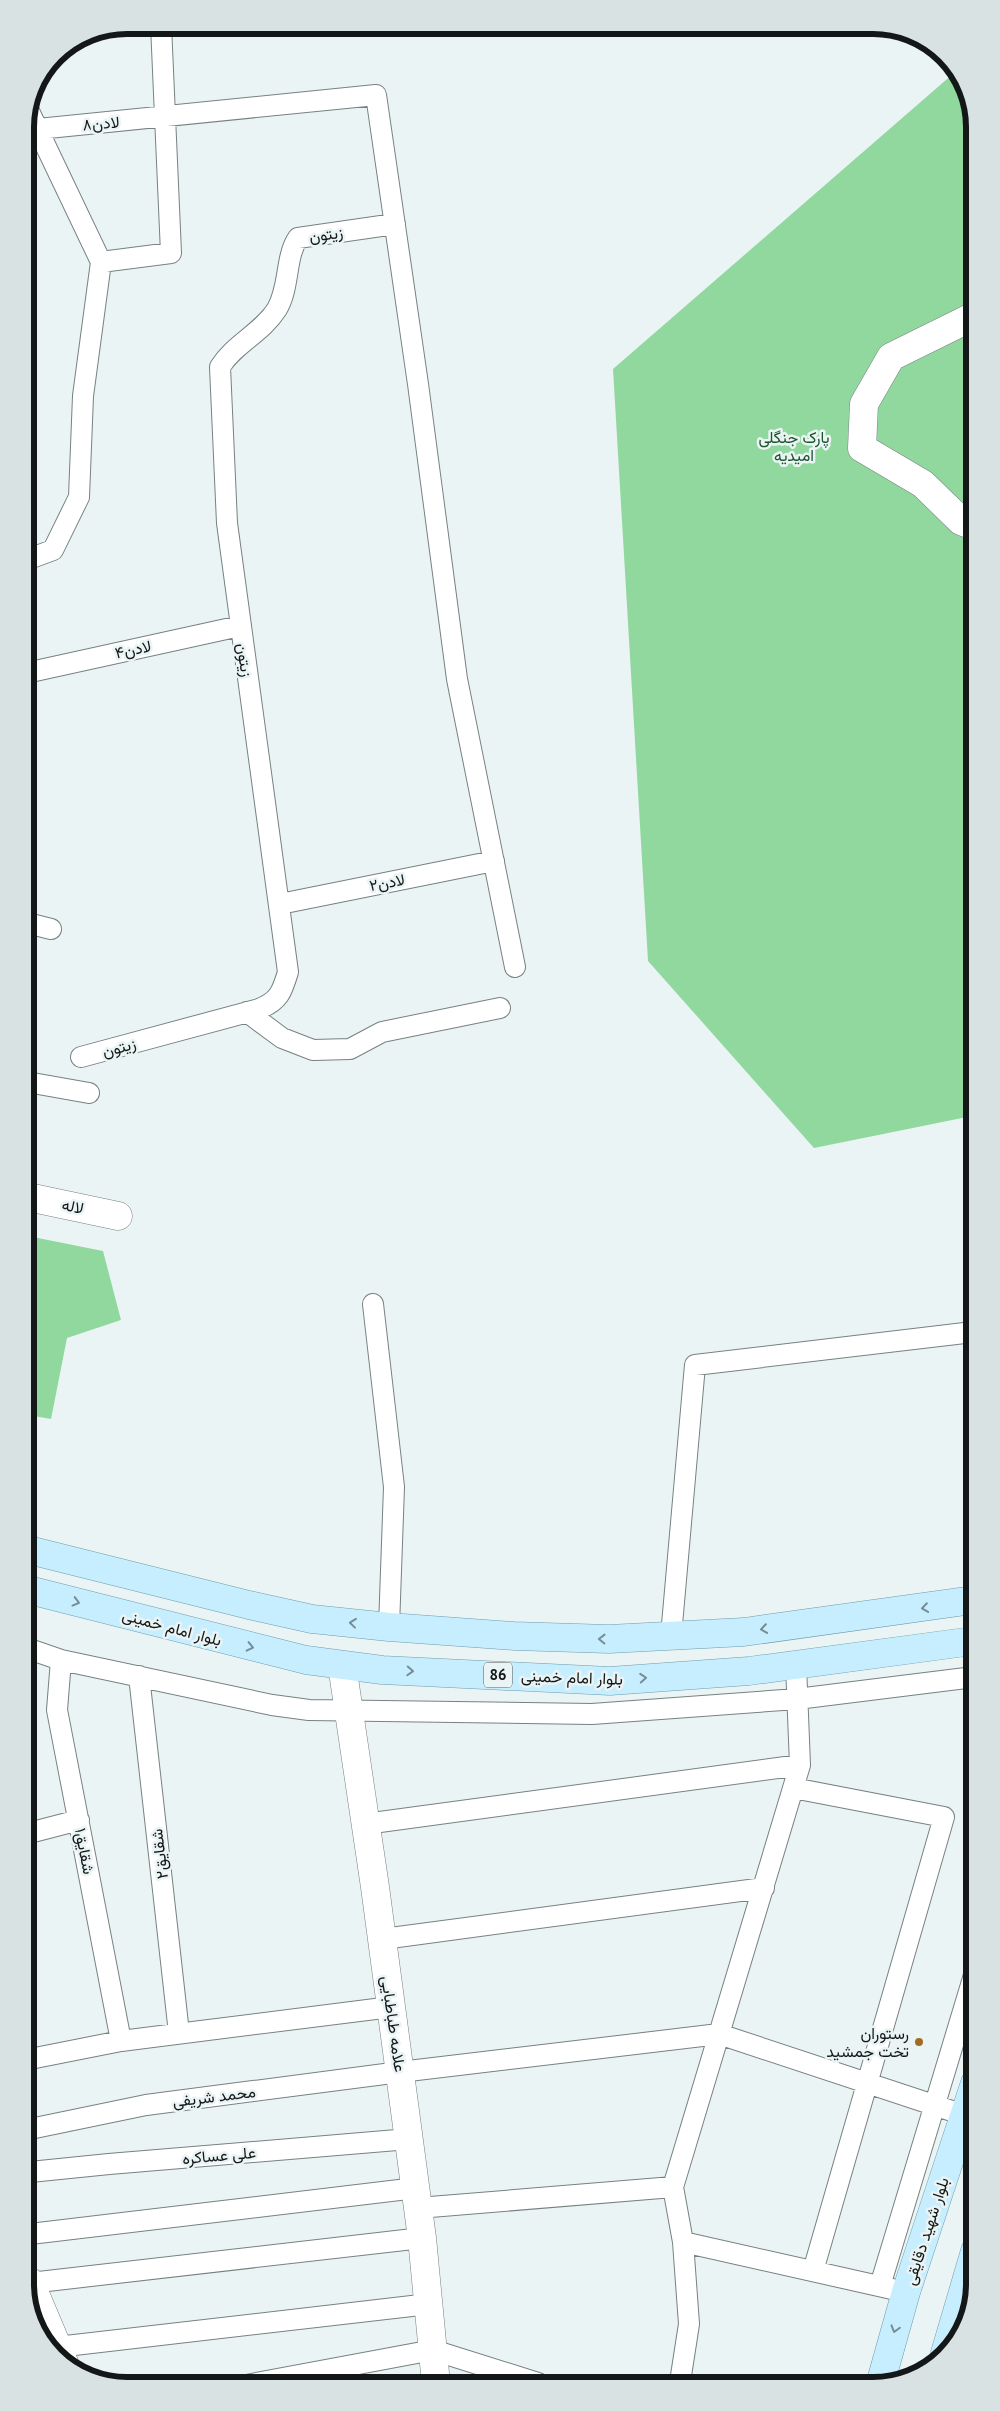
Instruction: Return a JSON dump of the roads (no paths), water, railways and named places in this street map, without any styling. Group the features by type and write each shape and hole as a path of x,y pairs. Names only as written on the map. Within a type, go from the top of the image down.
{"main road":[{"path":"34,1552 249,1606 312,1619 389,1627 514,1636 609,1639 744,1632 966,1601"},
{"name":"بلوار امام خمینی","path":"34,1591 240,1645 306,1660 382,1670 610,1680 749,1671 966,1642"},
{"name":"بلوار شهید دقایقی","path":"882,2376 893,2289 966,2109"},
{"path":"949,2338 966,2282"}],"street":[{"path":"101,262 171,253 161,34"},
{"name":"لادن۸","path":"38,129 376,95 395,224"},
{"path":"34,121 101,262 83,396 79,497 54,550 34,557"},
{"path":"395,224 457,679 515,966"},
{"name":"زیتون","path":"81,1057 247,1012 273,1003 283,989 288,972 280,904 227,523 220,367 228,355 262,328 277,308 287,284 293,245 298,238 395,224"},
{"path":"966,320 891,358 864,404 862,448 923,484 961,521 966,523"},
{"name":"لادن۴","path":"34,671 240,626"},
{"name":"لادن۲","path":"280,904 494,861"},
{"path":"34,925 51,929"},
{"path":"247,1012 282,1038 313,1050 350,1049 382,1032 500,1008"},
{"path":"34,1083 89,1094"},
{"name":"لاله","path":"34,1198 118,1216"},
{"path":"373,1304 394,1487 389,1627"},
{"path":"671,1636 695,1365 966,1333"},
{"path":"34,1651 61,1660 289,1709 592,1714 798,1699 966,1679"},
{"name":"شقایق۱","path":"61,1660 57,1710 121,2041"},
{"name":"علامه طباطبایی","path":"342,1665 347,1710 383,1939 417,2198 435,2377"},
{"path":"681,2377 689,2324 683,2242 673,2187 800,1766 796,1665"},
{"name":"شقایق۲","path":"139,1676 179,2033"},
{"path":"366,1824 800,1766"},
{"path":"793,1788 944,1817 813,2271"},
{"path":"34,1832 79,1820"},
{"path":"383,1939 764,1888"},
{"path":"683,2242 893,2289 934,2106 966,2001"},
{"path":"34,2058 121,2041 391,2007"},
{"path":"719,2034 964,2115"},
{"name":"محمد شریفی","path":"34,2129 146,2105 400,2072 719,2034"},
{"name":"علی عساکره","path":"34,2172 409,2139"},
{"path":"34,2234 417,2198 673,2187"},
{"path":"34,2283 422,2238"},
{"path":"35,2294 56,2345"},
{"path":"67,2355 429,2304"},
{"path":"289,2377 433,2350 519,2377"}],"place":[{"name":"رستوران تخت جمشید","path":"919,2042"}],"park label":[{"name":"پارک جنگلی امیدیه","path":"794,446"}]}
